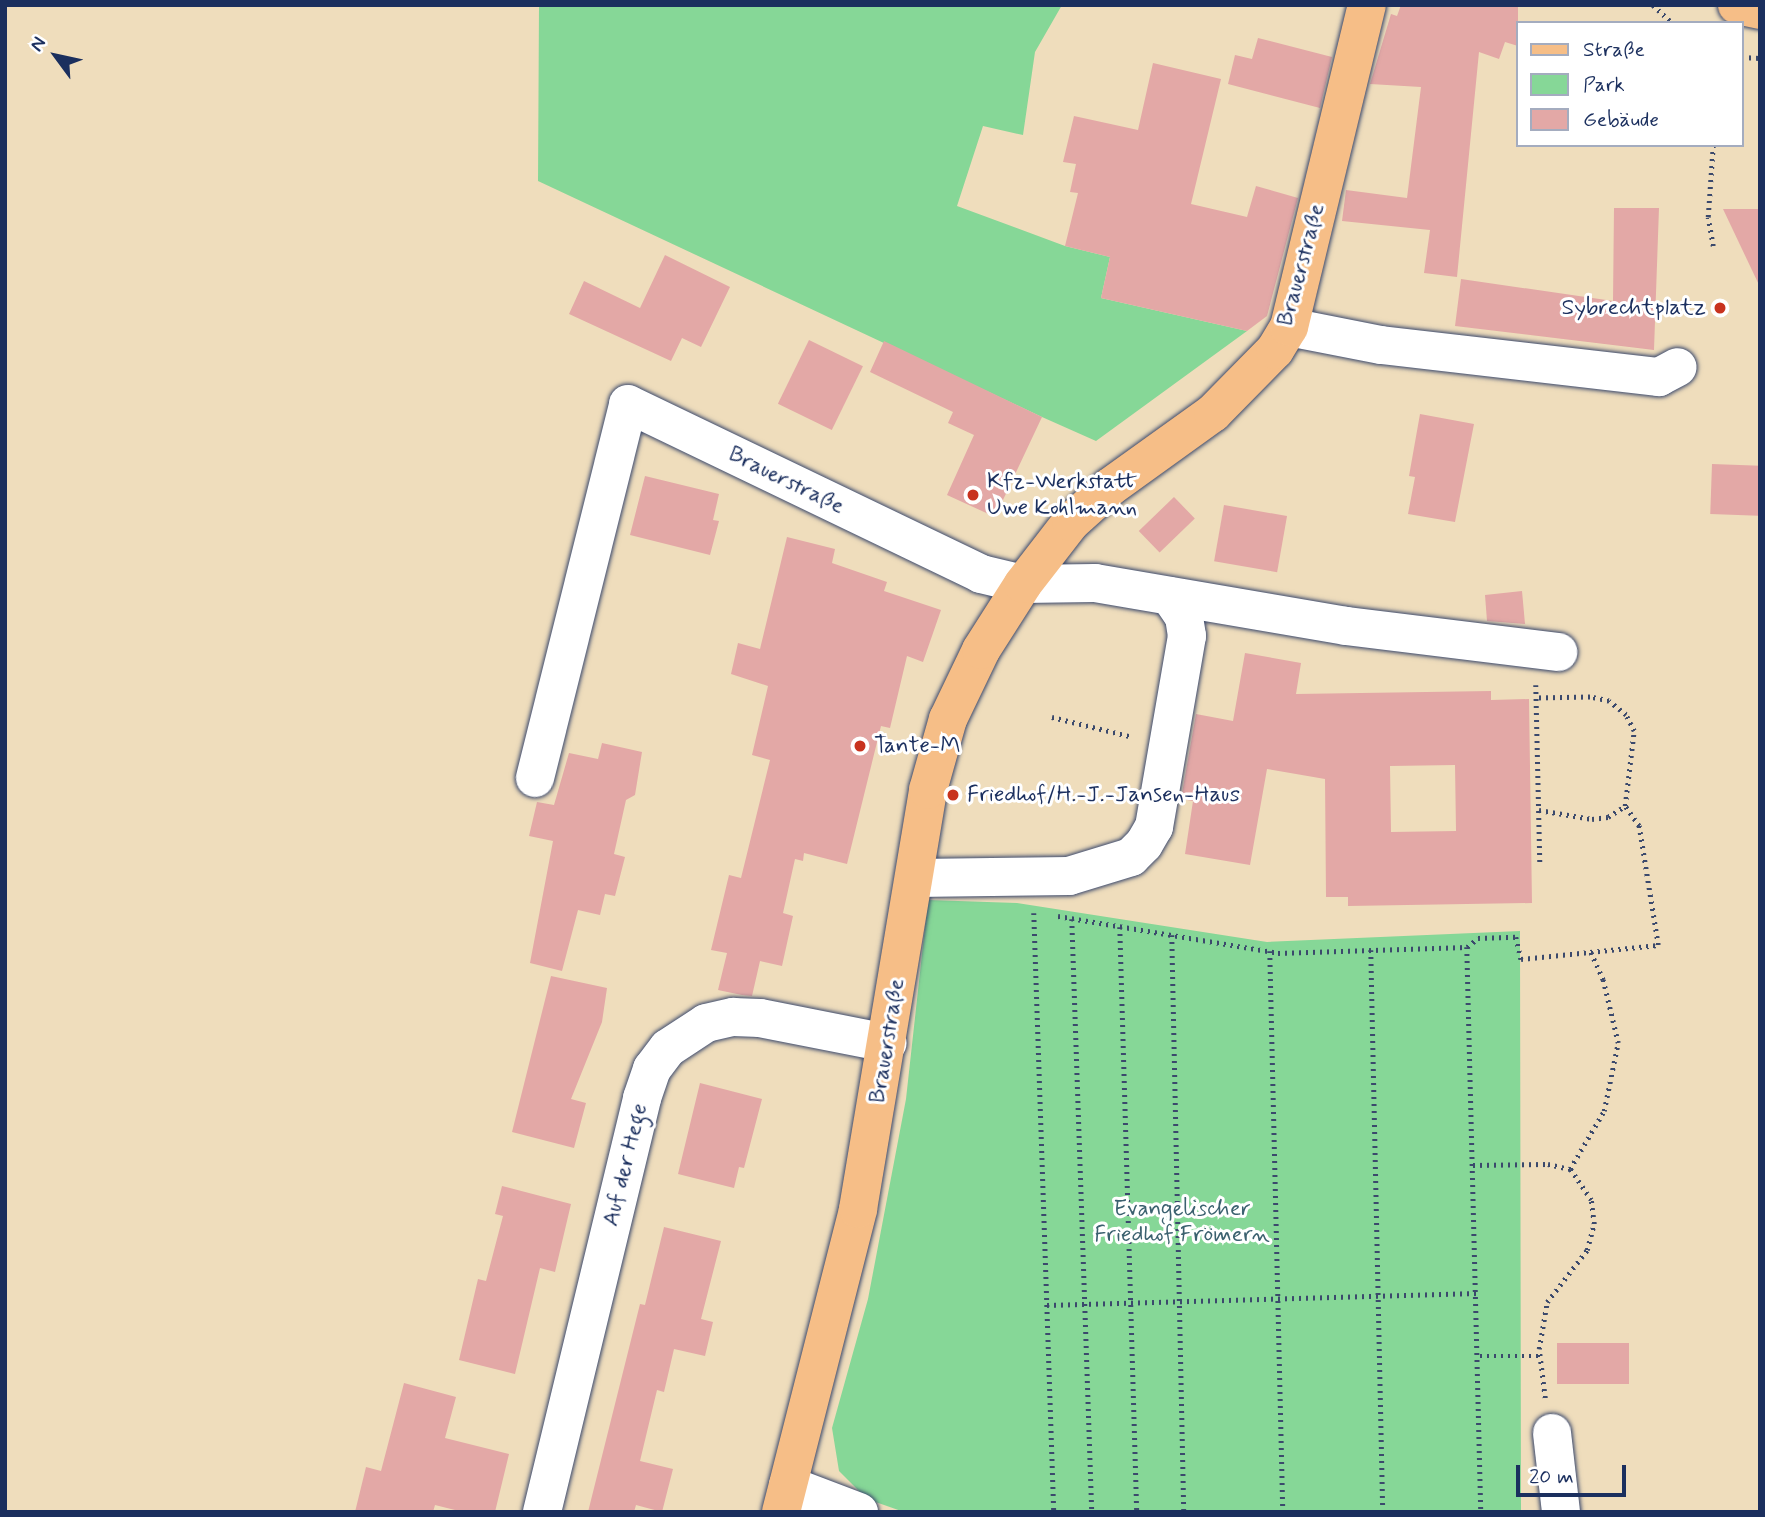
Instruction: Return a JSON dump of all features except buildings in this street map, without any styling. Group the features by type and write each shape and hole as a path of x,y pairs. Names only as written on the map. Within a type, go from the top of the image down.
{"main road":[{"name":"Brauerstraße","path":"784,1498 858,1209 888,1043 928,790 947,719 981,650 1023,584 1071,522 1110,487 1213,414 1257,372 1289,327 1367,5"},
{"path":"1737,5 1760,10"}],"street":[{"path":"1289,327 1381,345 1659,377 1678,367"},
{"name":"Brauerstraße","path":"535,778 628,404 981,574 1023,584 1095,583 1346,626 1546,651"},
{"path":"915,878 1069,876 1131,857 1144,844 1154,827 1187,636 1184,617 1170,596"},
{"name":"Auf der Hege","path":"542,1512 642,1098 652,1069 668,1048 706,1023 733,1017 760,1018 888,1043"},
{"path":"1552,1433 1561,1512"},
{"path":"784,1498 859,1512"}],"path":[{"path":"1653,5 1670,21"},
{"path":"1713,147 1709,217 1713,246"},
{"path":"1540,864 1536,698 1546,651"},
{"path":"1054,1512 1034,912 1270,951 1467,947 1478,938 1516,937 1521,959 1658,945 1639,825 1626,806 1634,731 1626,715 1609,701 1590,697 1536,698"},
{"path":"1052,717 1096,731"},
{"path":"1539,810 1592,819 1608,817 1626,806"},
{"path":"1072,919 1092,1512"},
{"path":"1120,927 1137,1512"},
{"path":"1172,935 1184,1512"},
{"path":"1467,947 1480,1356 1482,1512"},
{"path":"1371,950 1383,1512"},
{"path":"1270,951 1283,1512"},
{"path":"1570,1169 1604,1111 1618,1043 1603,980 1590,951"},
{"path":"1473,1165 1548,1164 1570,1169 1591,1200 1594,1224 1587,1250 1547,1302 1540,1356 1552,1433"},
{"path":"1047,1306 1478,1293"},
{"path":"1480,1356 1540,1356"}],"green space":[{"path":"539,5 1062,5 1035,52 1023,135 983,126 957,206 1065,246 1110,257 1101,298 1247,331 1096,441 1042,417 538,181"},
{"name":"Evangelischer Friedhof Frömern","path":"928,900 1017,903 1267,942 1520,931 1521,1512 904,1512 867,1499 839,1471 832,1428 868,1299 906,1099"}],"place":[{"name":"Sybrechtplatz","path":"1720,308"},
{"name":"Kfz-Werkstatt Uwe Kohlmann","path":"973,495"},
{"name":"Tante-M","path":"860,746"},
{"name":"Friedhof/H.-J.-Jansen-Haus","path":"953,795"}]}
